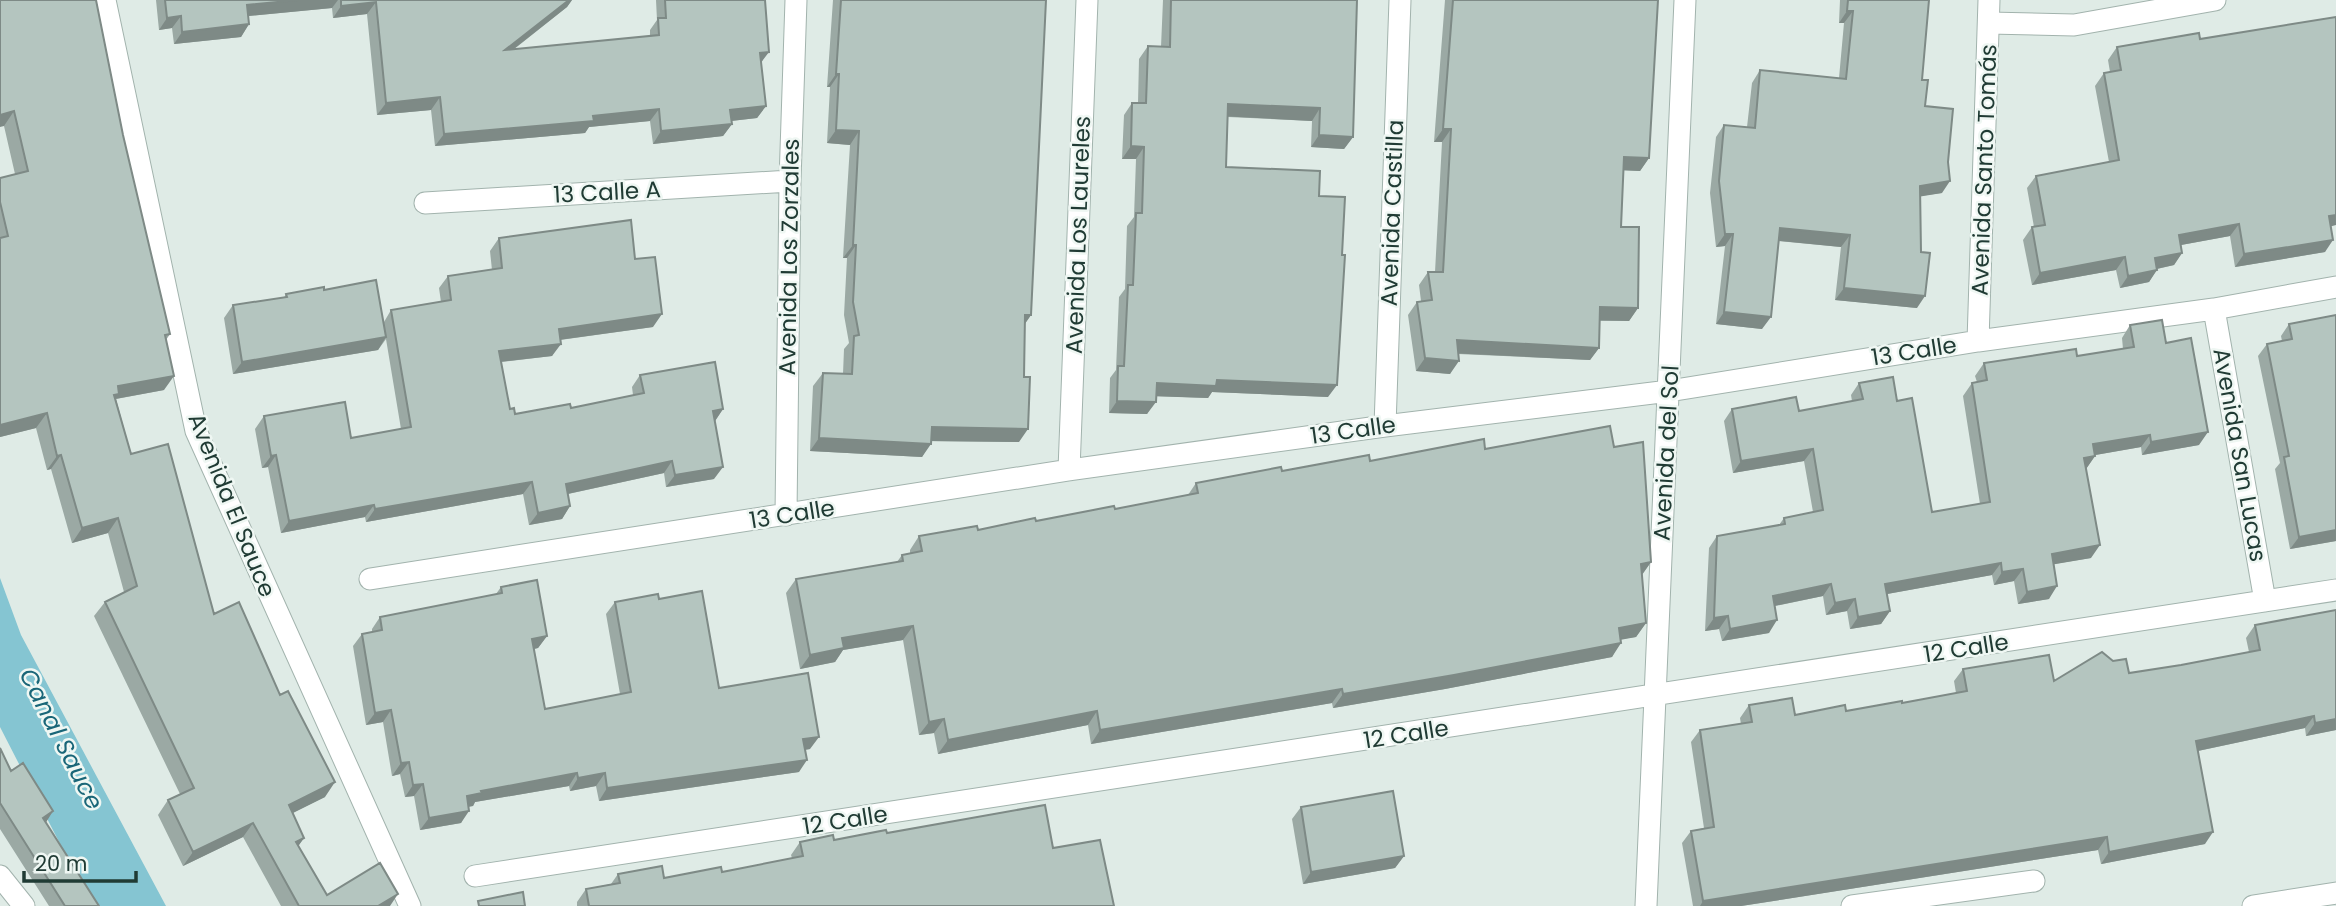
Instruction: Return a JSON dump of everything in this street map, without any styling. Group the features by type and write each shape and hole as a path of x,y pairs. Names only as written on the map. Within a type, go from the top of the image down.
{"street":[{"name":"Avenida El Sauce","path":"105,0 196,431 410,906"},
{"name":"Avenida Los Zorzales","path":"786,515 790,181 796,0"},
{"name":"Avenida Los Laureles","path":"1069,470 1087,0"},
{"name":"Avenida Castilla","path":"1385,426 1400,0"},
{"name":"Avenida del Sol","path":"1646,906 1685,0"},
{"name":"Avenida Santo Tomás","path":"1978,341 1989,0"},
{"path":"1989,23 2074,24 2215,0"},
{"name":"13 Calle A","path":"425,202 790,181"},
{"name":"13 Calle","path":"370,579 1069,470 1385,426 1669,391 1978,341 2214,309 2336,287"},
{"name":"Avenida San Lucas","path":"2214,309 2265,601"},
{"name":"12 Calle","path":"475,876 2336,590"},
{"path":"0,876 24,906"},
{"path":"1852,906 2034,881"},
{"path":"2255,906 2336,893"}],"water":[{"name":"Canal Sauce","path":"0,578 21,635 166,906 92,906 0,727"}],"building":[{"path":"0,0 96,0 123,135 170,334 165,335 174,376 118,386 119,394 114,395 131,454 168,444 214,614 239,602 280,695 288,691 335,782 289,805 304,838 296,842 327,895 380,863 398,894 378,906 299,906 253,823 193,852 168,800 194,788 105,602 137,586 118,518 82,528 61,455 57,456 47,413 0,425 0,238 8,236 0,202 0,178 28,171 14,111 0,115"},
{"path":"165,0 298,0 247,5 249,24 182,32 181,16 167,18"},
{"path":"341,0 569,0 505,50 659,35 658,18 666,18 665,0 765,0 769,52 760,53 766,106 730,110 732,124 661,131 659,109 593,116 594,121 444,134 440,97 386,103 376,2 341,6"},
{"path":"841,0 1046,0 1031,315 1025,315 1024,377 1030,377 1028,429 932,427 931,444 819,438 823,373 852,374 854,336 859,335 853,302 856,245 853,245 859,131 836,130 839,74 836,74"},
{"path":"1171,0 1357,0 1353,137 1319,135 1320,108 1228,104 1226,167 1320,171 1319,196 1345,197 1342,255 1345,255 1337,385 1217,380 1216,386 1157,383 1156,402 1117,401 1118,366 1124,366 1128,285 1133,285 1136,213 1142,213 1144,147 1131,146 1132,103 1146,103 1148,46 1170,47"},
{"path":"1453,0 1658,0 1649,158 1624,157 1621,227 1639,227 1638,308 1600,307 1599,348 1457,340 1459,361 1425,358 1417,302 1432,300 1428,272 1443,272 1451,129 1443,129"},
{"path":"1848,0 1929,0 1922,80 1928,80 1925,106 1953,109 1948,162 1950,181 1920,186 1921,252 1930,253 1925,296 1844,288 1850,235 1780,228 1771,317 1724,312 1733,234 1725,234 1719,181 1724,125 1755,128 1760,70 1846,79 1853,11 1847,11"},
{"path":"2336,17 2336,215 2329,216 2333,240 2244,254 2239,224 2179,235 2182,253 2155,258 2157,270 2128,276 2125,257 2040,273 2032,227 2045,225 2036,176 2119,160 2104,73 2121,70 2117,47 2199,33 2200,39"},
{"path":"631,220 635,259 655,257 662,314 559,329 561,344 499,351 510,409 514,408 515,414 570,404 571,408 644,393 640,375 715,362 723,409 713,411 723,467 675,475 672,461 566,484 570,506 538,513 532,482 375,509 374,505 289,521 276,455 271,456 264,416 345,402 351,438 411,427 391,310 451,300 448,276 502,268 499,238"},
{"path":"376,280 386,337 242,362 233,305"},
{"path":"2336,315 2336,530 2299,537 2284,457 2289,456 2267,344 2292,339 2289,324"},
{"path":"2162,320 2166,343 2191,338 2208,432 2151,442 2150,435 2093,444 2095,456 2084,458 2100,545 2052,554 2057,586 2027,592 2023,569 2002,572 2001,563 1885,584 1890,611 1858,617 1855,599 1835,603 1831,584 1773,596 1777,620 1730,629 1728,616 1714,618 1717,536 1785,524 1784,518 1823,510 1813,449 1741,461 1732,409 1796,397 1799,411 1863,399 1859,383 1893,377 1897,401 1912,398 1932,512 1990,502 1972,383 1987,380 1984,363 2076,349 2077,356 2134,347 2130,325"},
{"path":"1610,426 1614,447 1643,442 1651,562 1641,564 1646,623 1619,628 1621,643 1343,694 1342,689 1100,730 1097,711 948,740 944,719 929,722 913,626 842,638 844,648 810,655 796,579 903,561 902,555 922,551 919,536 977,526 978,530 1114,506 1115,509 1198,493 1196,483 1281,467 1282,471 1369,455 1370,461 1484,439 1485,449"},
{"path":"537,580 547,636 532,639 545,709 631,692 615,602 658,594 659,599 702,591 719,688 808,673 819,737 803,739 807,760 607,788 605,773 578,778 577,773 481,791 482,793 467,796 469,811 429,818 423,784 413,785 409,762 401,763 391,710 375,713 362,634 382,630 380,617 502,593 501,587"},
{"path":"2336,610 2336,719 2315,723 2314,716 2196,741 2213,832 2109,852 2107,837 1703,901 1691,831 1714,827 1700,730 1752,722 1749,705 1792,698 1795,715 1845,705 1846,711 1902,703 1967,691 1963,669 2049,655 2054,681 2102,652 2113,661 2126,659 2129,673 2181,665 2260,650 2255,625"},
{"path":"0,748 11,771 23,763 53,811 43,818 99,906 65,906 0,803"},
{"path":"1393,791 1404,856 1311,872 1301,807"},
{"path":"1045,805 1053,848 1100,840 1114,906 589,906 586,889 620,883 618,874 662,866 664,878 721,867 722,872 803,856 800,842 833,835 834,840 886,830 887,833"},
{"path":"523,892 525,906 479,906 478,901"}]}
